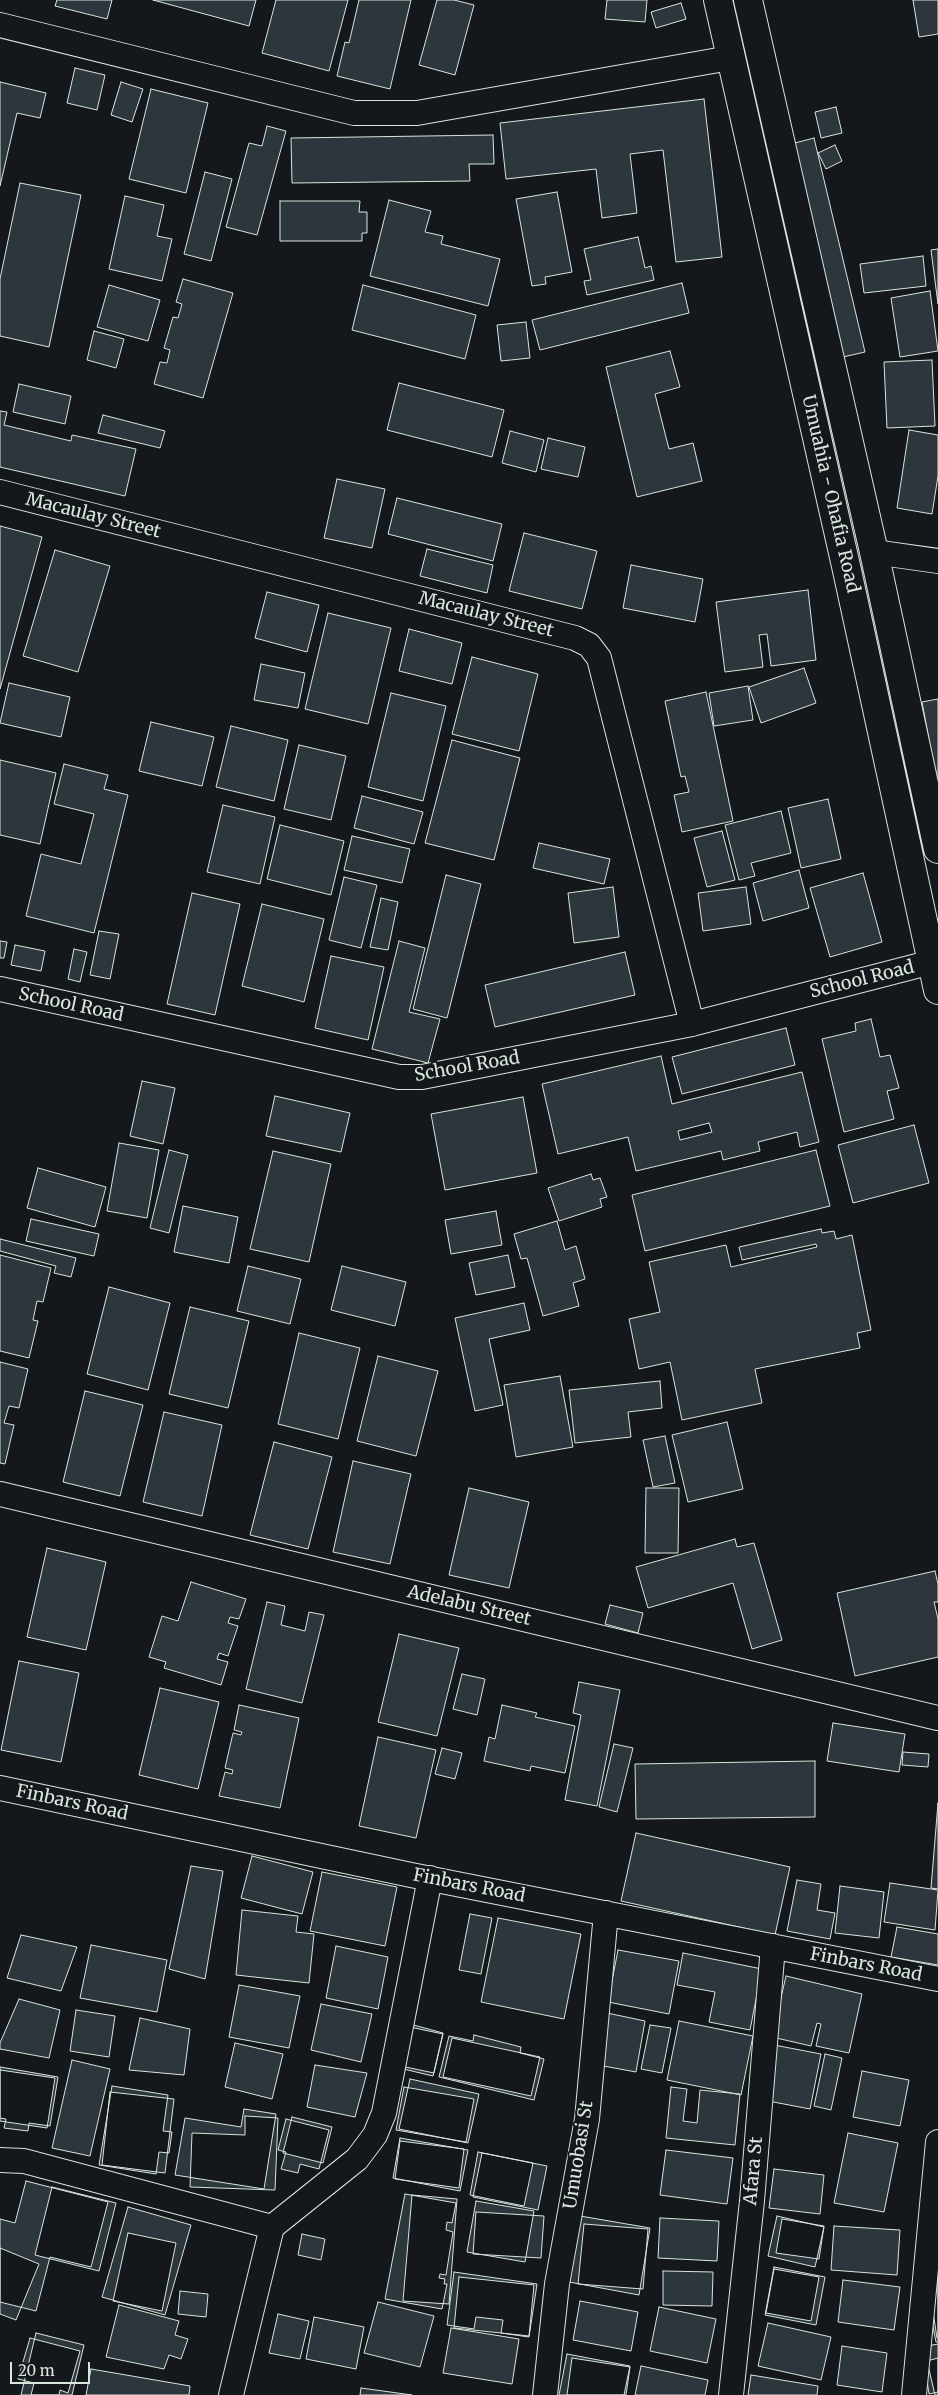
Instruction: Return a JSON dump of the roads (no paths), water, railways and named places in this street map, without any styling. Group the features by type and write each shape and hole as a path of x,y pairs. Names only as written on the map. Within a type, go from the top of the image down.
{"main road":[{"name":"Umuahia - Ohafia Road","path":"718,0 846,566 938,990"},
{"name":"Umuahia - Ohafia Road","path":"748,0 874,552 938,849"}],"street":[{"path":"0,25 354,113 418,113 730,58"},
{"name":"Macaulay Street","path":"0,492 575,638 589,645 599,658 692,1024"},
{"path":"874,552 938,561"},
{"name":"School Road","path":"0,989 399,1077 422,1077 692,1024 932,962"},
{"name":"Adelabu Street","path":"0,1494 938,1718"},
{"name":"Finbars Road","path":"0,1788 430,1878 938,1979"},
{"path":"231,2395 272,2227 357,2158 375,2135 384,2113 430,1878"},
{"name":"Umuobasi St","path":"545,2395 557,2284 587,2119 606,1913"},
{"name":"Afara St","path":"731,2395 752,2202 773,1946"},
{"path":"914,2395 938,2142"},
{"path":"0,2160 24,2161 272,2227"}]}
